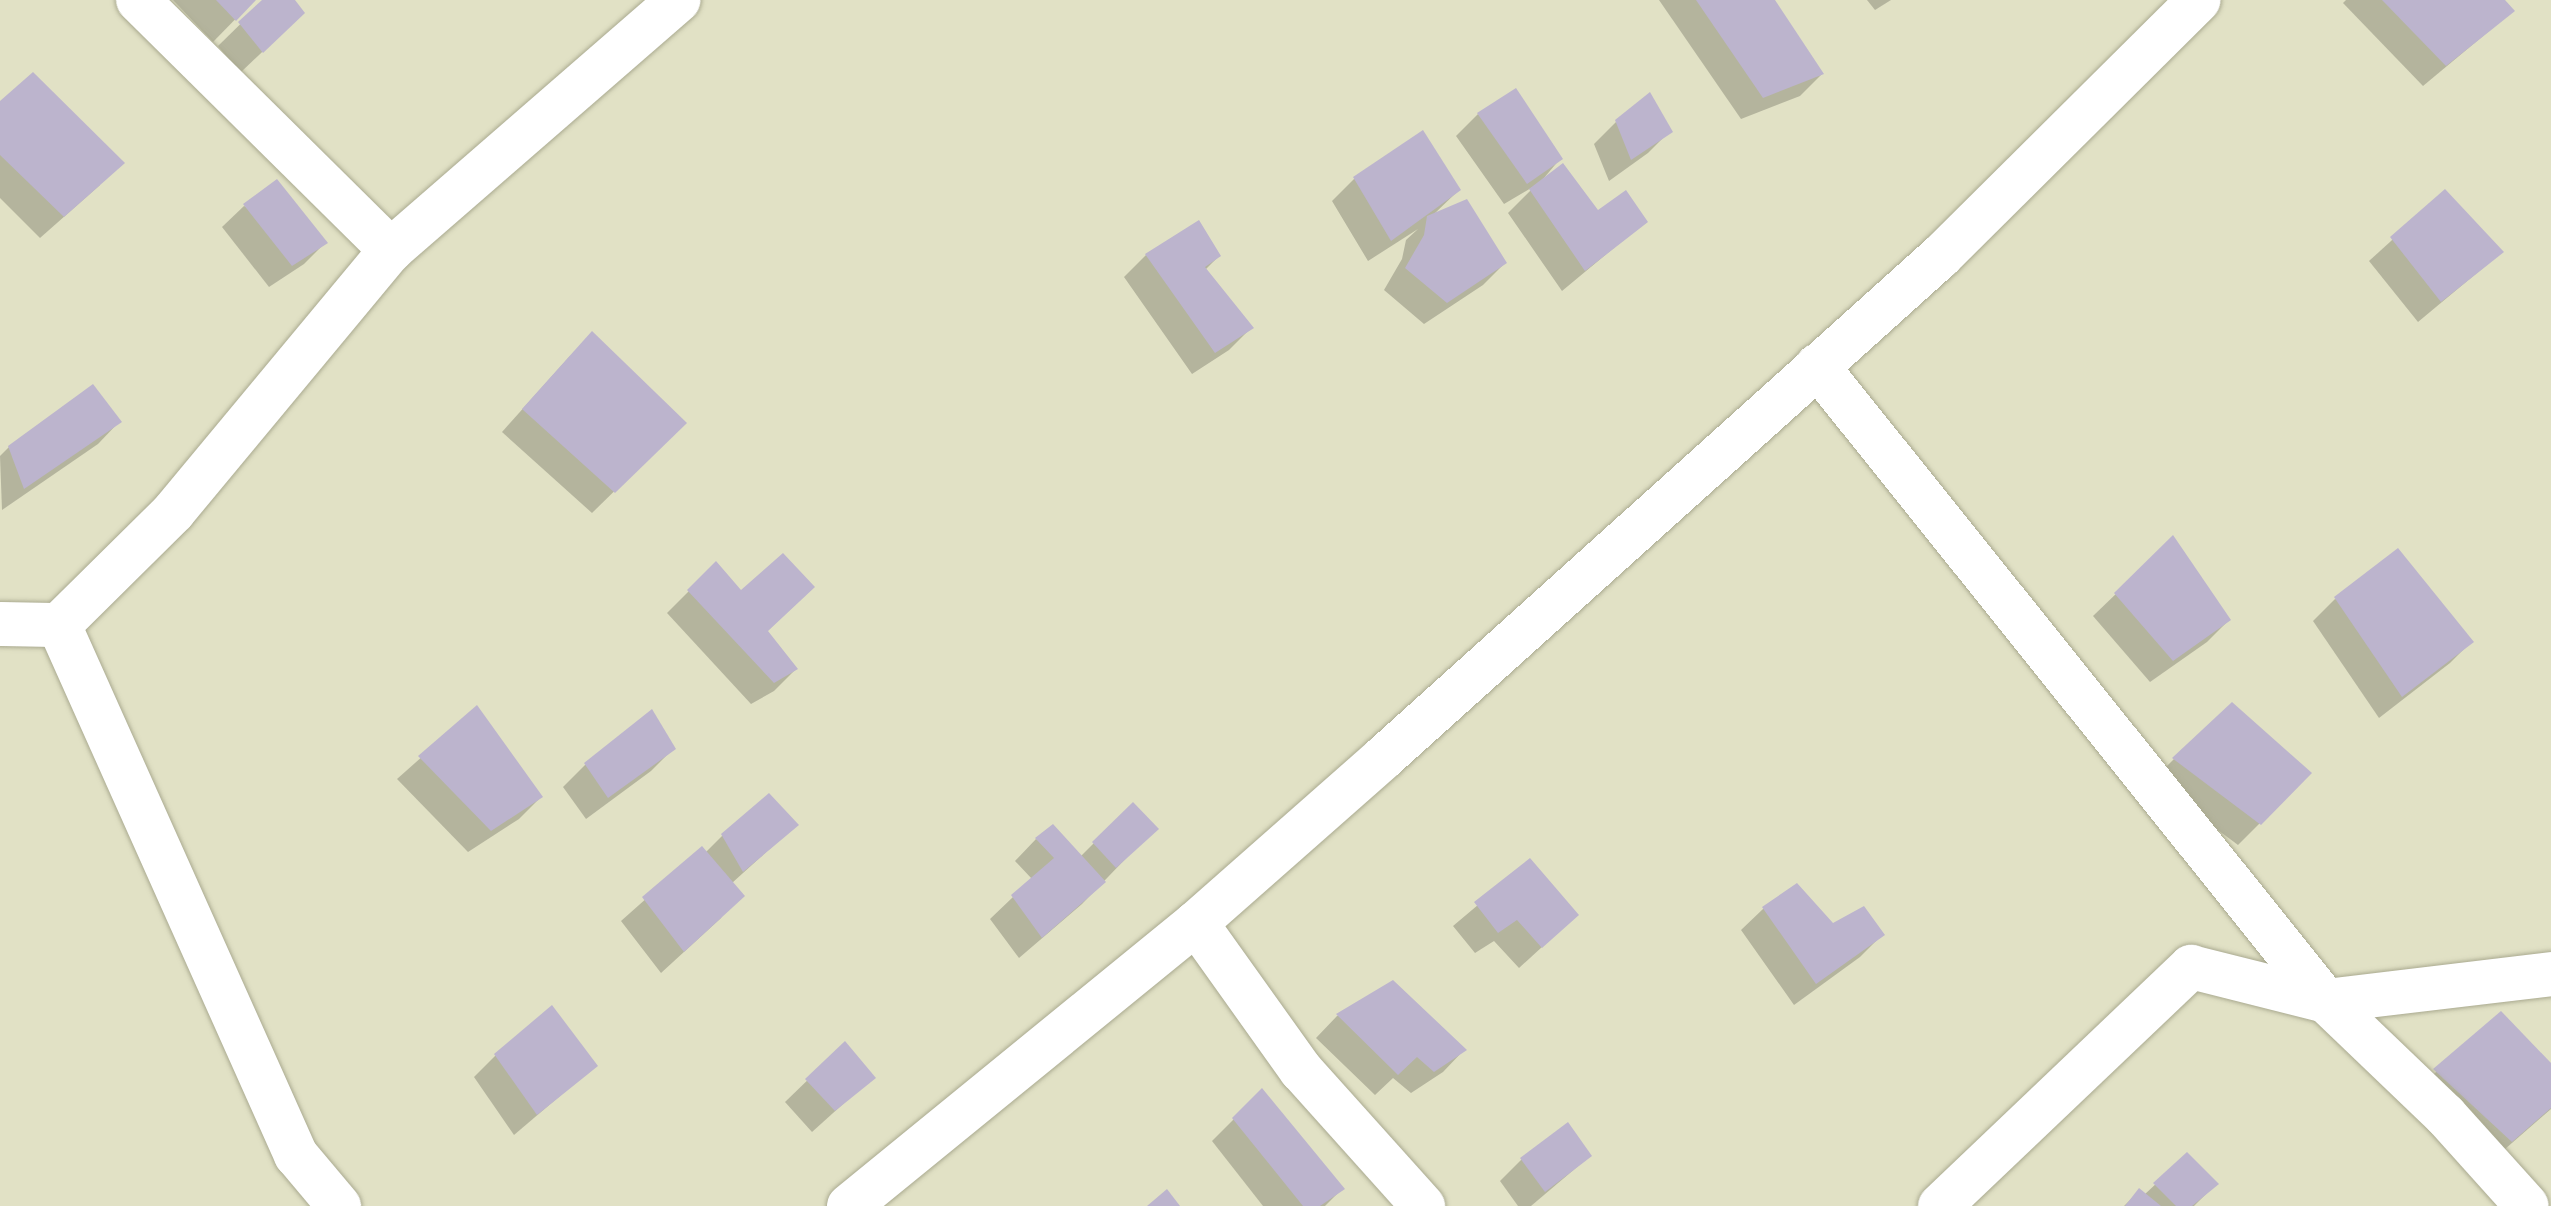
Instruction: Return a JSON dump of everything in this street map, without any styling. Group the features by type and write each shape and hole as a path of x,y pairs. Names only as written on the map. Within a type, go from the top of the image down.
{"street":[{"path":"138,0 391,250"},
{"path":"0,624 59,625 174,511 391,250 679,0"},
{"path":"849,1206 1196,923 1941,256 2199,0"},
{"path":"1817,366 2326,1001 2445,1115 2527,1206"},
{"path":"59,625 296,1155 339,1206"},
{"path":"1196,923 1301,1070 1423,1206"},
{"path":"1940,1206 2191,967 2326,1001 2551,974"}],"building":[{"path":"216,0 256,0 236,21"},
{"path":"262,0 295,0 305,13 263,53 238,22"},
{"path":"1696,0 1775,0 1824,74 1763,98"},
{"path":"2382,0 2505,0 2515,11 2446,66"},
{"path":"33,72 125,163 64,217 0,155 0,101"},
{"path":"1516,88 1563,159 1527,184 1477,113"},
{"path":"1650,92 1673,132 1631,160 1615,120"},
{"path":"1423,130 1461,190 1391,241 1353,177"},
{"path":"1563,163 1598,210 1626,190 1648,222 1585,271 1529,189"},
{"path":"277,179 328,243 292,266 243,204"},
{"path":"2445,189 2504,252 2441,302 2390,237"},
{"path":"1467,199 1507,263 1447,303 1405,268 1424,235 1427,216"},
{"path":"1199,220 1221,256 1205,267 1254,328 1215,353 1145,254"},
{"path":"592,331 687,423 615,493 522,409"},
{"path":"93,384 122,422 24,489 8,446"},
{"path":"2173,535 2231,620 2173,661 2114,593"},
{"path":"2398,548 2474,642 2402,697 2334,597"},
{"path":"783,553 815,587 768,631 798,669 774,683 687,590 716,561 741,590"},
{"path":"2232,702 2312,773 2261,825 2172,758"},
{"path":"477,705 543,797 491,831 418,756"},
{"path":"652,709 676,749 608,798 584,763"},
{"path":"769,793 799,825 743,872 721,834"},
{"path":"1133,802 1159,829 1116,868 1092,842"},
{"path":"1053,824 1106,882 1042,938 1011,895 1054,858 1035,838"},
{"path":"702,846 745,896 684,952 642,897"},
{"path":"1530,858 1579,915 1542,948 1517,920 1498,933 1474,902"},
{"path":"1797,883 1833,923 1864,906 1885,935 1816,984 1762,907"},
{"path":"1393,980 1467,1050 1434,1072 1417,1057 1398,1075 1336,1014"},
{"path":"552,1005 598,1066 537,1115 494,1054"},
{"path":"2501,1011 2551,1063 2551,1108 2512,1142 2433,1069"},
{"path":"845,1041 876,1078 835,1111 805,1079"},
{"path":"1262,1088 1345,1189 1320,1206 1303,1206 1232,1118"},
{"path":"1568,1122 1592,1156 1545,1192 1520,1158"},
{"path":"2187,1152 2219,1184 2192,1206 2176,1206 2153,1183"},
{"path":"2139,1188 2161,1206 2125,1206"},
{"path":"1167,1189 1180,1206 1147,1206"}]}
